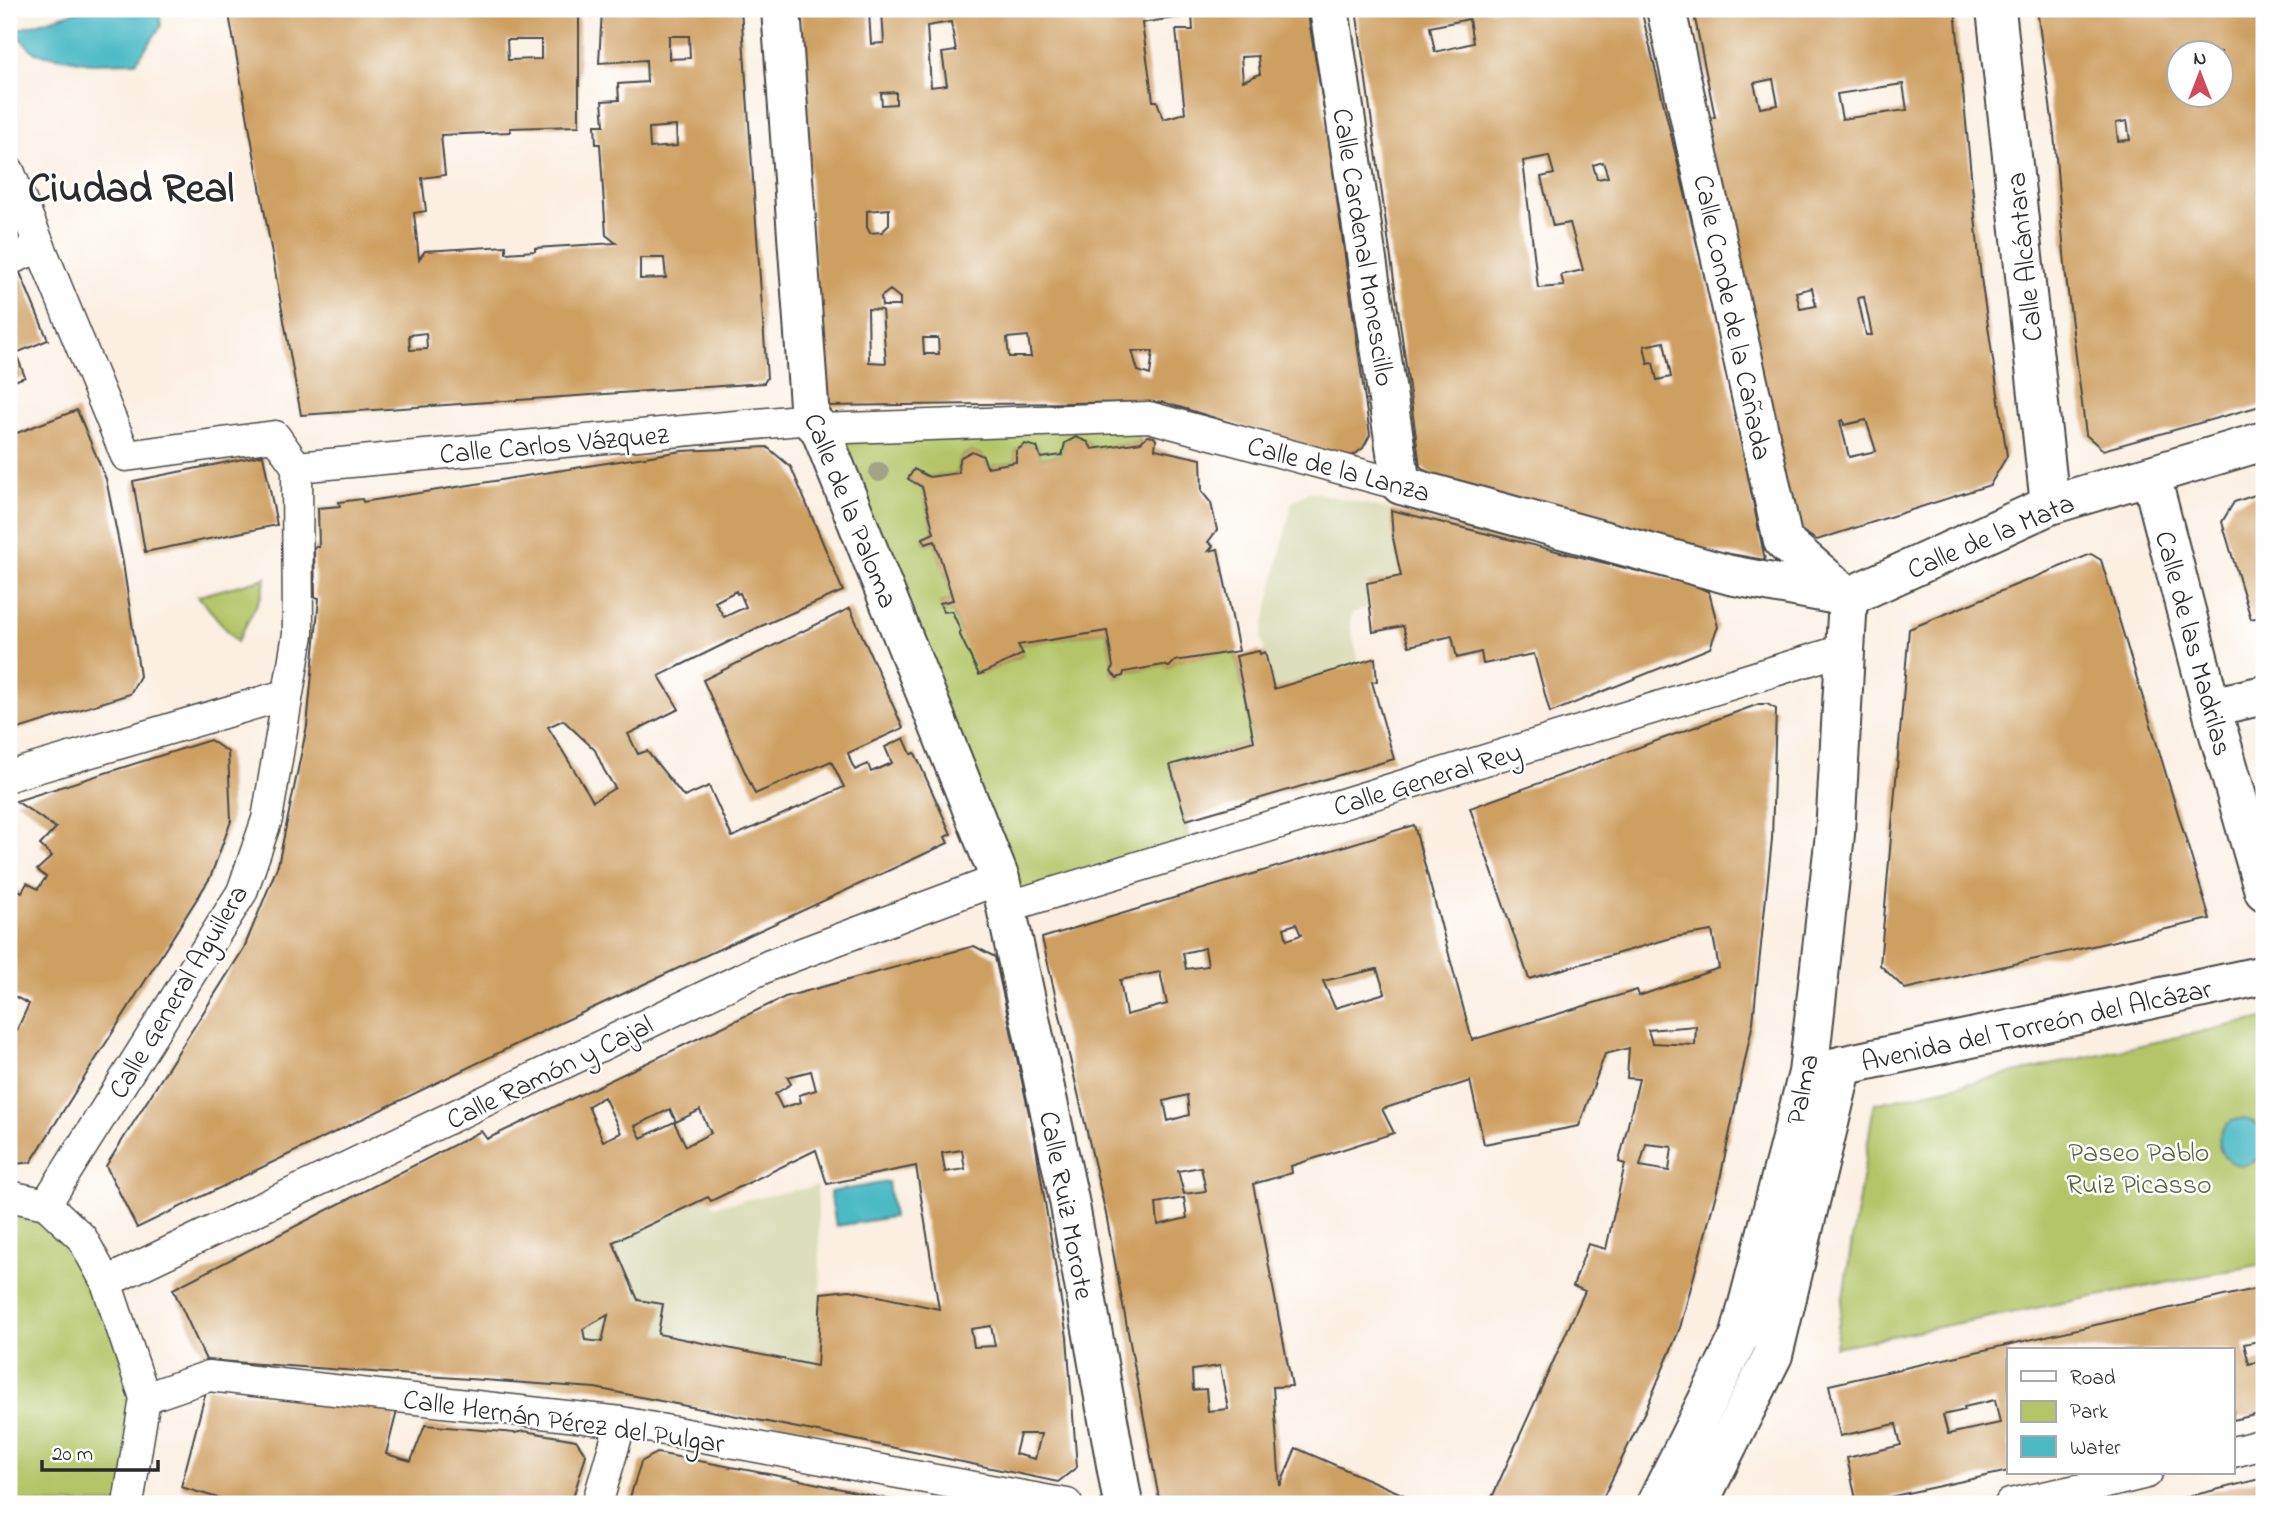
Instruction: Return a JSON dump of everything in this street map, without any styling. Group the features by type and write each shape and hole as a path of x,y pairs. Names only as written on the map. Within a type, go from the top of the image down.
{"street":[{"name":"Calle de la Paloma","path":"780,9 815,424 1003,893"},
{"name":"Calle Cardenal Monescillo","path":"1329,9 1401,485"},
{"name":"Calle Conde de la Cañada","path":"1666,9 1783,541 1848,597"},
{"name":"Calle Alcántara","path":"1996,9 2050,505"},
{"path":"9,171 125,456 275,436 297,467"},
{"path":"9,260 40,247"},
{"name":"Calle de la Lanza","path":"815,424 1150,416 1730,575 1848,597"},
{"name":"Calle Carlos Vázquez","path":"297,467 815,424"},
{"name":"Calle de la Mata","path":"1848,597 2050,505 2264,441"},
{"name":"Calle General Aguilera","path":"46,1204 242,892 267,819 298,634 297,467"},
{"name":"Calle de las Madrilas","path":"2151,476 2211,707 2264,891"},
{"path":"1846,649 1848,597"},
{"name":"Calle General Rey","path":"1003,893 1846,649"},
{"name":"Palma","path":"1698,1504 1773,1355 1826,1069 1835,834 1846,649"},
{"path":"9,776 288,694"},
{"path":"2211,707 2264,695"},
{"name":"Calle Ramón y Cajal","path":"106,1282 770,964 1003,893"},
{"name":"Calle Ruiz Morote","path":"1003,893 1069,1200 1123,1504"},
{"name":"Avenida del Torreón del Alcázar","path":"1826,1069 2264,975"},
{"name":"Palma","path":"1656,1504 1740,1335 1826,1069"},
{"path":"9,1196 46,1204 82,1238 106,1282 145,1398 128,1504"},
{"name":"Calle Hernán Pérez del Pulgar","path":"145,1398 209,1377 621,1422 1066,1504"},
{"path":"597,1504 621,1422"},
{"path":"2234,1452 2264,1444"},
{"path":"2010,1504 2084,1497 2144,1474"}],"shaded area":[{"path":"1309,491 1391,510 1393,538 1401,576 1367,583 1370,607 1352,613 1350,625 1359,663 1274,689 1261,637 1292,502"},
{"path":"817,1186 821,1293 813,1431 595,1388 583,1329 638,1300 613,1242 708,1197 714,1206"}],"green space":[{"path":"1131,417 1141,442 1092,449 1088,442 1076,437 1065,443 1062,455 1041,458 1037,447 1025,444 1016,451 1016,462 987,467 983,456 972,451 960,459 959,473 929,477 914,470 908,479 922,487 934,533 923,538 925,544 935,541 953,600 940,603 943,612 952,611 979,675 1023,655 1018,645 1107,631 1113,667 1111,672 1117,678 1123,676 1124,672 1163,665 1169,667 1175,661 1234,651 1236,656 1254,741 1170,765 1186,820 1189,851 1007,907 820,429"},
{"path":"266,578 261,596 237,642 198,596"},
{"name":"Paseo Pablo Ruiz Picasso","path":"2264,1018 2264,1264 1835,1347 1874,1104"},
{"path":"9,1196 82,1238 145,1398 128,1504 9,1504"}],"water":[{"path":"84,9 159,9 161,26 136,62 90,63 35,53 13,31"},
{"path":"2242,1119 2258,1126 2265,1142 2258,1158 2242,1165 2226,1158 2219,1142 2226,1126"},
{"path":"888,1182 893,1217 836,1226 830,1192"}],"building":[{"path":"228,9 579,9 579,126 510,128 510,132 441,135 445,175 422,178 426,211 414,213 419,259 425,251 506,246 506,253 535,251 535,248 616,243 606,235 600,144 596,144 595,125 604,125 602,101 619,100 618,84 647,82 646,60 599,63 602,9 741,9 767,378 764,383 301,415","holes":["669,36 689,36 690,58 669,59","507,40 541,40 541,59 508,60","676,126 677,146 650,148 649,128","640,258 664,258 666,278 640,279","426,333 427,349 410,350 409,335"]},
{"path":"800,9 1307,9 1326,121 1370,435 1363,448 1354,455 1341,457 1163,402 823,406","holes":["882,12 884,43 871,44 869,13","1192,15 1193,30 1176,30 1185,113 1163,119 1157,101 1153,101 1142,23","951,22 956,51 942,53 947,85 931,87 927,26","1258,56 1260,74 1243,81 1241,57","896,92 896,104 882,105 881,93","889,209 889,225 882,232 870,233 867,227 867,211","890,290 900,298 900,306 882,306 881,297","868,309 882,310 886,363 869,362","1028,336 1031,357 1009,357 1007,338","923,338 938,338 939,354 924,354","1132,351 1153,351 1150,375 1138,371"]},
{"path":"1356,9 1641,9 1722,349 1765,560 1602,532 1437,481 1420,466","holes":["1469,19 1473,43 1435,52 1430,27","1549,156 1554,174 1541,177 1553,226 1570,223 1583,270 1561,275 1564,286 1538,288 1523,161","1603,162 1608,177 1597,179 1593,165","1664,342 1671,377 1657,380 1653,363 1648,364 1644,346"]},
{"path":"1693,9 1955,9 1981,278 2007,456 1990,485 1817,540 1787,522 1704,119 1715,117","holes":["1773,79 1778,105 1760,108 1754,83","1903,84 1907,110 1842,119 1837,94","1812,288 1816,306 1800,309 1796,292","1864,297 1872,335 1866,335 1858,298","1843,420 1844,425 1866,420 1876,451 1849,457 1840,421"]},
{"path":"2037,9 2264,9 2264,405 2103,450 2086,435 2066,277 2054,134","holes":["2127,121 2130,140 2118,141 2116,123"]},
{"path":"16,263 48,340 16,353 25,377 9,383 9,266"},
{"path":"77,410 106,479 123,563 140,676 130,694 9,732 9,436"},
{"path":"1147,436 1156,440 1155,449 1201,459 1202,492 1211,503 1217,530 1208,542 1213,546 1209,551 1218,549 1239,651 1175,661 1169,667 1163,665 1124,672 1123,676 1117,678 1111,672 1113,667 1107,631 1018,645 1023,654 979,675 959,633 961,632 952,611 943,612 940,603 953,600 935,541 925,544 923,538 934,533 922,487 908,479 914,469 929,477 959,473 958,464 961,457 972,451 983,456 987,467 1016,462 1016,451 1025,444 1037,447 1041,458 1062,455 1065,443 1076,437 1088,442 1092,449 1141,442"},
{"path":"767,447 791,467 843,591 759,627 659,676 679,709 628,734 638,754 647,751 684,797 709,786 732,837 844,787 831,761 755,794 703,680 850,608 903,728 848,753 851,762 855,770 868,764 871,772 892,763 885,747 904,738 911,754 915,753 951,834 945,837 948,843 556,1025 137,1228 106,1166 244,948 278,865 307,726 319,598 315,597 314,547 319,547 318,508 340,506 339,502 362,499 363,502 682,451","holes":["736,591 737,594 740,593 746,607 724,617 715,602","563,720 595,750 615,788 593,801 548,727"]},
{"path":"263,455 277,525 145,552 133,481"},
{"path":"2264,492 2264,616 2251,619 2222,522 2234,502"},
{"path":"1391,510 1694,585 1709,592 1718,627 1710,648 1550,713 1534,654 1483,664 1481,652 1457,658 1452,636 1409,646 1403,626 1373,632 1367,583 1401,576 1393,538"},
{"path":"2091,554 2101,560 2210,919 1905,989 1880,965 1909,629"},
{"path":"1259,651 1260,654 1265,652 1274,689 1375,658 1377,681 1372,682 1394,759 1186,820 1170,765 1254,741 1236,656"},
{"path":"1759,704 1767,704 1776,709 1772,839 1753,1022 1720,1179 1680,1328 1647,1407 1600,1504 1489,1504 1585,1291 1573,1286 1588,1244 1606,1249 1625,1164 1619,1162 1639,1079 1627,1078 1629,1048 1605,1054 1579,1126 1484,1144 1470,1081 1382,1109 1394,1133 1291,1166 1292,1173 1253,1184 1292,1386 1273,1387 1280,1486 1296,1448 1425,1504 1160,1504 1106,1214 1042,938 1414,825 1472,1040 1637,990 1639,996 1719,968 1712,931 1675,937 1529,979 1470,808","holes":["1296,924 1301,935 1287,940 1284,928","1205,948 1208,966 1186,969 1183,953","1377,969 1385,993 1335,1008 1323,981","1160,972 1167,1004 1126,1015 1120,980","1696,1026 1695,1045 1652,1043 1648,1030","1187,1095 1189,1115 1168,1121 1164,1101","1646,1144 1672,1147 1669,1171 1640,1166","1201,1167 1206,1191 1184,1194 1178,1171","1184,1198 1187,1218 1158,1225 1156,1203","1220,1366 1228,1409 1208,1411 1206,1389 1193,1390 1192,1370"]},
{"path":"210,740 228,752 231,821 210,878 31,1162 9,1165 9,1026 17,1030 29,1004 14,996 9,1006 9,886 22,892 27,883 38,889 46,877 37,870 52,856 40,845 56,828 16,801"},
{"path":"974,946 995,957 1035,1141 1067,1337 1077,1467 1058,1482 595,1388 206,1360 173,1289 481,1131 487,1139 785,997","holes":["811,1071 816,1090 799,1095 801,1102 782,1108 775,1094 791,1084 787,1077","604,1097 621,1133 603,1141 588,1106","670,1109 676,1122 700,1110 711,1133 686,1146 674,1122 641,1138 635,1126","816,1150 827,1184 916,1166 939,1309 850,1290 821,1293 817,1366 658,1334 663,1304 638,1300 613,1242 708,1197 711,1201","962,1150 965,1169 945,1172 942,1153","608,1315 602,1342 585,1340 583,1329","991,1326 995,1346 974,1347 971,1329","1020,1434 1041,1434 1035,1459 1015,1454"]},
{"path":"2264,1287 2264,1340 2244,1344 2249,1364 2264,1360 2264,1413 2234,1420 2234,1348 2007,1348 2007,1471 1857,1504 1847,1458 1901,1445 1896,1424 1840,1436 1829,1385","holes":["1995,1400 2000,1423 1948,1434 1943,1415"]},
{"path":"207,1387 397,1411 386,1454 411,1461 425,1425 515,1433 524,1431 576,1440 586,1455 571,1504 238,1504 181,1487"},
{"path":"657,1453 910,1504 628,1504 641,1462"},
{"path":"2264,1478 2264,1504 2162,1503"}],"district":[{"name":"Ciudad Real","path":"131,186"}]}
